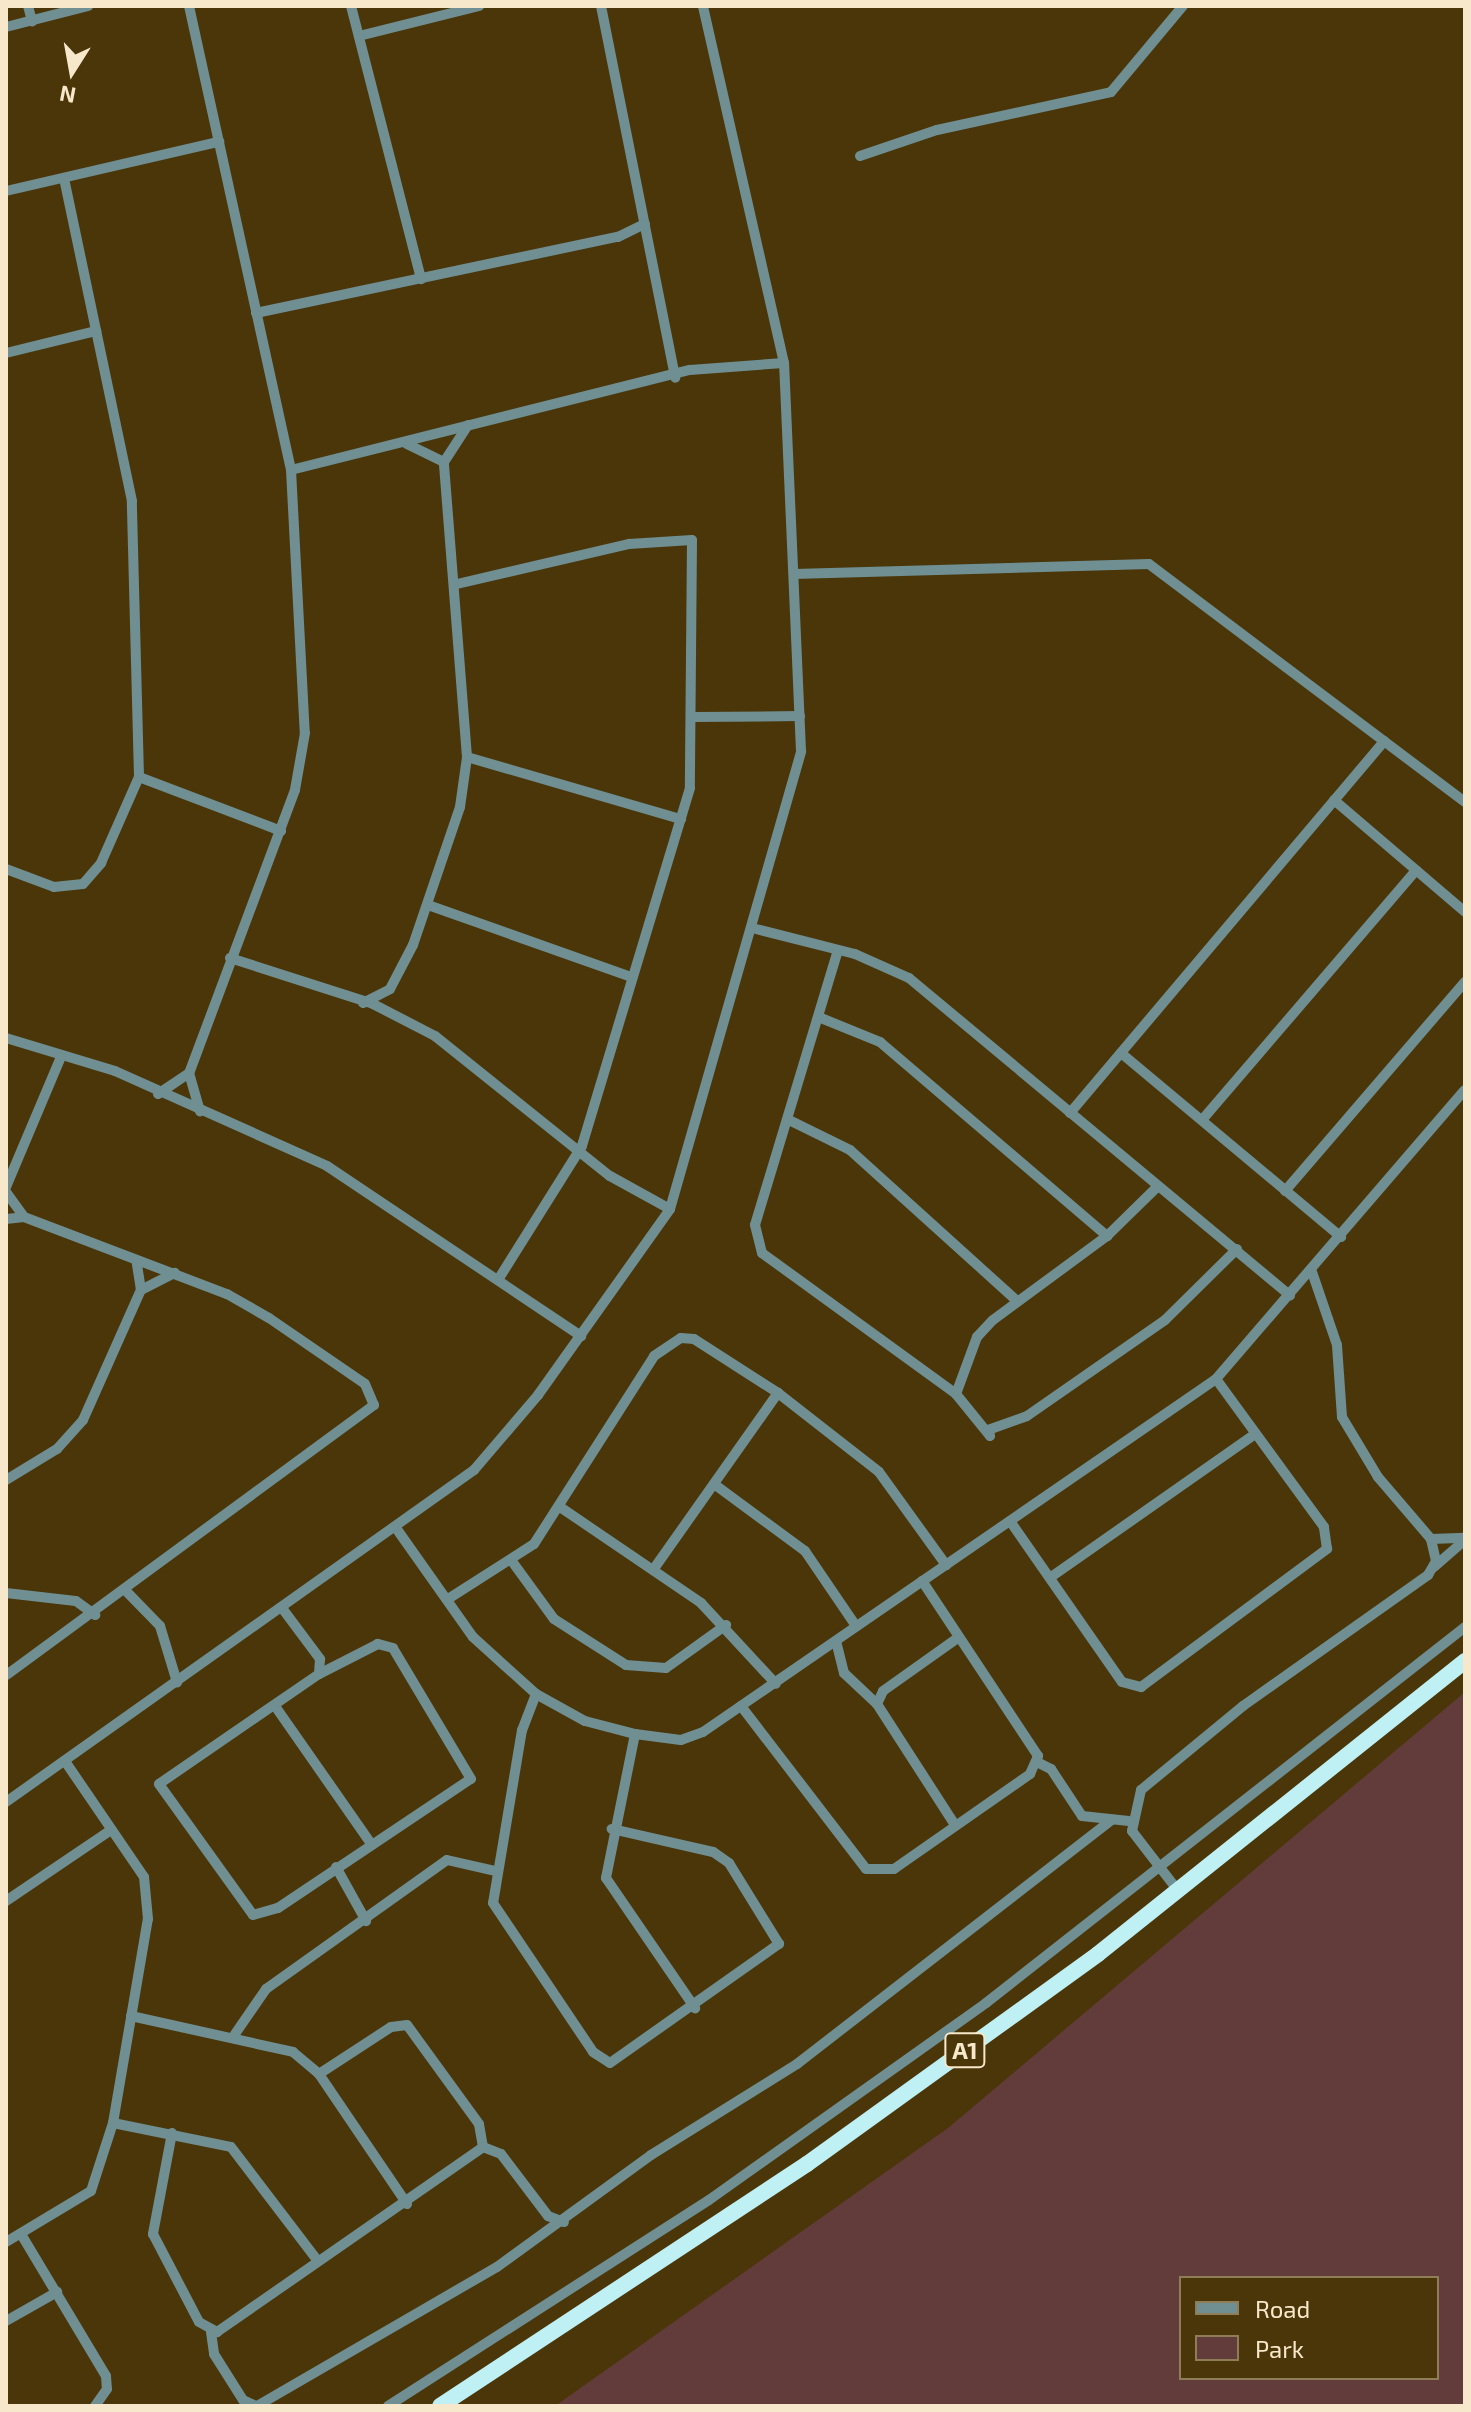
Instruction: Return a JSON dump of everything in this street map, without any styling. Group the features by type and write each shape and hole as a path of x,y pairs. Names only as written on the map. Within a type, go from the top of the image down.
{"highway":[{"name":"A1","path":"440,2406 807,2164 1179,1892 1465,1661"}],"street":[{"path":"28,6 32,21"},
{"path":"6,27 88,6"},
{"path":"189,6 291,470 305,749 281,831 230,958 189,1073 200,1111"},
{"path":"351,6 421,279"},
{"path":"359,36 479,6"},
{"path":"601,6 675,378"},
{"path":"9,1799 396,1528 498,1448 670,1209 756,929 799,774 800,716 784,363 703,6"},
{"path":"860,156 937,130 1111,92 1183,6"},
{"path":"6,191 219,142"},
{"path":"6,869 54,887 83,884 101,863 139,777 132,501 64,179"},
{"path":"256,313 618,237 645,224"},
{"path":"6,353 96,331"},
{"path":"291,470 725,364 784,363"},
{"path":"363,1003 390,989 428,905 452,840 467,757 456,679 457,584 444,462 468,425"},
{"path":"405,443 444,462"},
{"path":"457,584 629,544 692,540 694,717 681,819 629,976 582,1146 498,1280"},
{"path":"794,574 1149,564 1465,802"},
{"path":"694,717 800,716"},
{"path":"1070,1113 1384,741"},
{"path":"467,757 681,819"},
{"path":"139,777 281,831"},
{"path":"1334,800 1465,912"},
{"path":"1202,1120 1416,870"},
{"path":"428,905 629,976"},
{"path":"756,929 838,950 909,978 1290,1295"},
{"path":"838,950 821,1018 755,1225 762,1253 956,1394 990,1436 988,1430 1013,1424 1165,1320 1237,1249"},
{"path":"230,958 363,1003 435,1036 582,1146 610,1176 670,1209"},
{"path":"1285,1191 1465,982"},
{"path":"390,989 397,1017"},
{"path":"821,1018 880,1042 1107,1236"},
{"path":"6,1038 115,1071 158,1094 353,1180 581,1336"},
{"path":"1121,1053 1341,1237"},
{"path":"24,1217 6,1190 61,1057"},
{"path":"158,1094 189,1073"},
{"path":"396,1528 473,1637 536,1694 585,1721 635,1734 681,1740 776,1684 1216,1379 1312,1272 1464,1093"},
{"path":"789,1120 850,1150 1016,1300"},
{"path":"956,1394 977,1337 1016,1300 1107,1236 1158,1186"},
{"path":"6,1219 24,1217 227,1294 344,1368 373,1392 374,1405 95,1615 6,1675"},
{"path":"6,1480 57,1449 83,1420 141,1290 136,1260"},
{"path":"1312,1272 1337,1345 1342,1417 1378,1477 1431,1539 1434,1567"},
{"path":"141,1290 175,1273"},
{"path":"448,1599 534,1544 665,1344 694,1339 778,1393 879,1472 946,1565"},
{"path":"1010,1521 1122,1682 1141,1687 1327,1549 1324,1527 1216,1379"},
{"path":"653,1570 778,1393"},
{"path":"1051,1577 1255,1434"},
{"path":"714,1484 805,1551 856,1626"},
{"path":"560,1507 653,1570 726,1625 776,1684"},
{"path":"1431,1539 1465,1539"},
{"path":"1179,1892 1129,1821 1135,1798 1153,1778 1434,1567 1465,1539"},
{"path":"511,1560 554,1619 626,1665 666,1668 726,1625"},
{"path":"922,1581 1036,1748 1037,1762"},
{"path":"126,1591 160,1626 177,1682"},
{"path":"6,1593 76,1601 95,1615"},
{"path":"282,1608 320,1659 319,1674"},
{"path":"388,2406 709,2200 1163,1869 1465,1627"},
{"path":"877,1704 883,1691 959,1637"},
{"path":"836,1641 844,1673 877,1704 955,1825"},
{"path":"378,1644 393,1648 471,1773 469,1784 267,1914 253,1915 159,1792 163,1778 319,1674 378,1644"},
{"path":"536,1694 522,1730 495,1871 493,1903 600,2061 621,2058 770,1956 779,1944 776,1931 729,1863 713,1852 612,1829"},
{"path":"275,1706 372,1845"},
{"path":"741,1706 866,1869 894,1869 1037,1762"},
{"path":"635,1734 605,1861 612,1892 695,2008"},
{"path":"6,2242 91,2191 113,2123 149,1898 111,1830 65,1761"},
{"path":"1037,1762 1051,1769 1082,1816 1129,1821"},
{"path":"172,2133 153,2234 211,2332 214,2354 243,2400 256,2406 564,2222 651,2155 812,2054 1111,1820"},
{"path":"6,1901 111,1830"},
{"path":"235,2034 266,1989 366,1921 447,1860 495,1871"},
{"path":"336,1867 366,1921"},
{"path":"131,2016 235,2034 280,2046 319,2074 407,2204"},
{"path":"319,2074 391,2027 407,2025 479,2124 483,2147"},
{"path":"113,2123 231,2147 318,2261"},
{"path":"483,2147 501,2154 548,2216 564,2222"},
{"path":"211,2332 223,2331 318,2261 407,2204 483,2147"},
{"path":"21,2234 106,2376 107,2389 95,2406"},
{"path":"6,2321 57,2292"}],"green space":[{"path":"1465,1692 1465,2406 555,2406 948,2128"}]}
